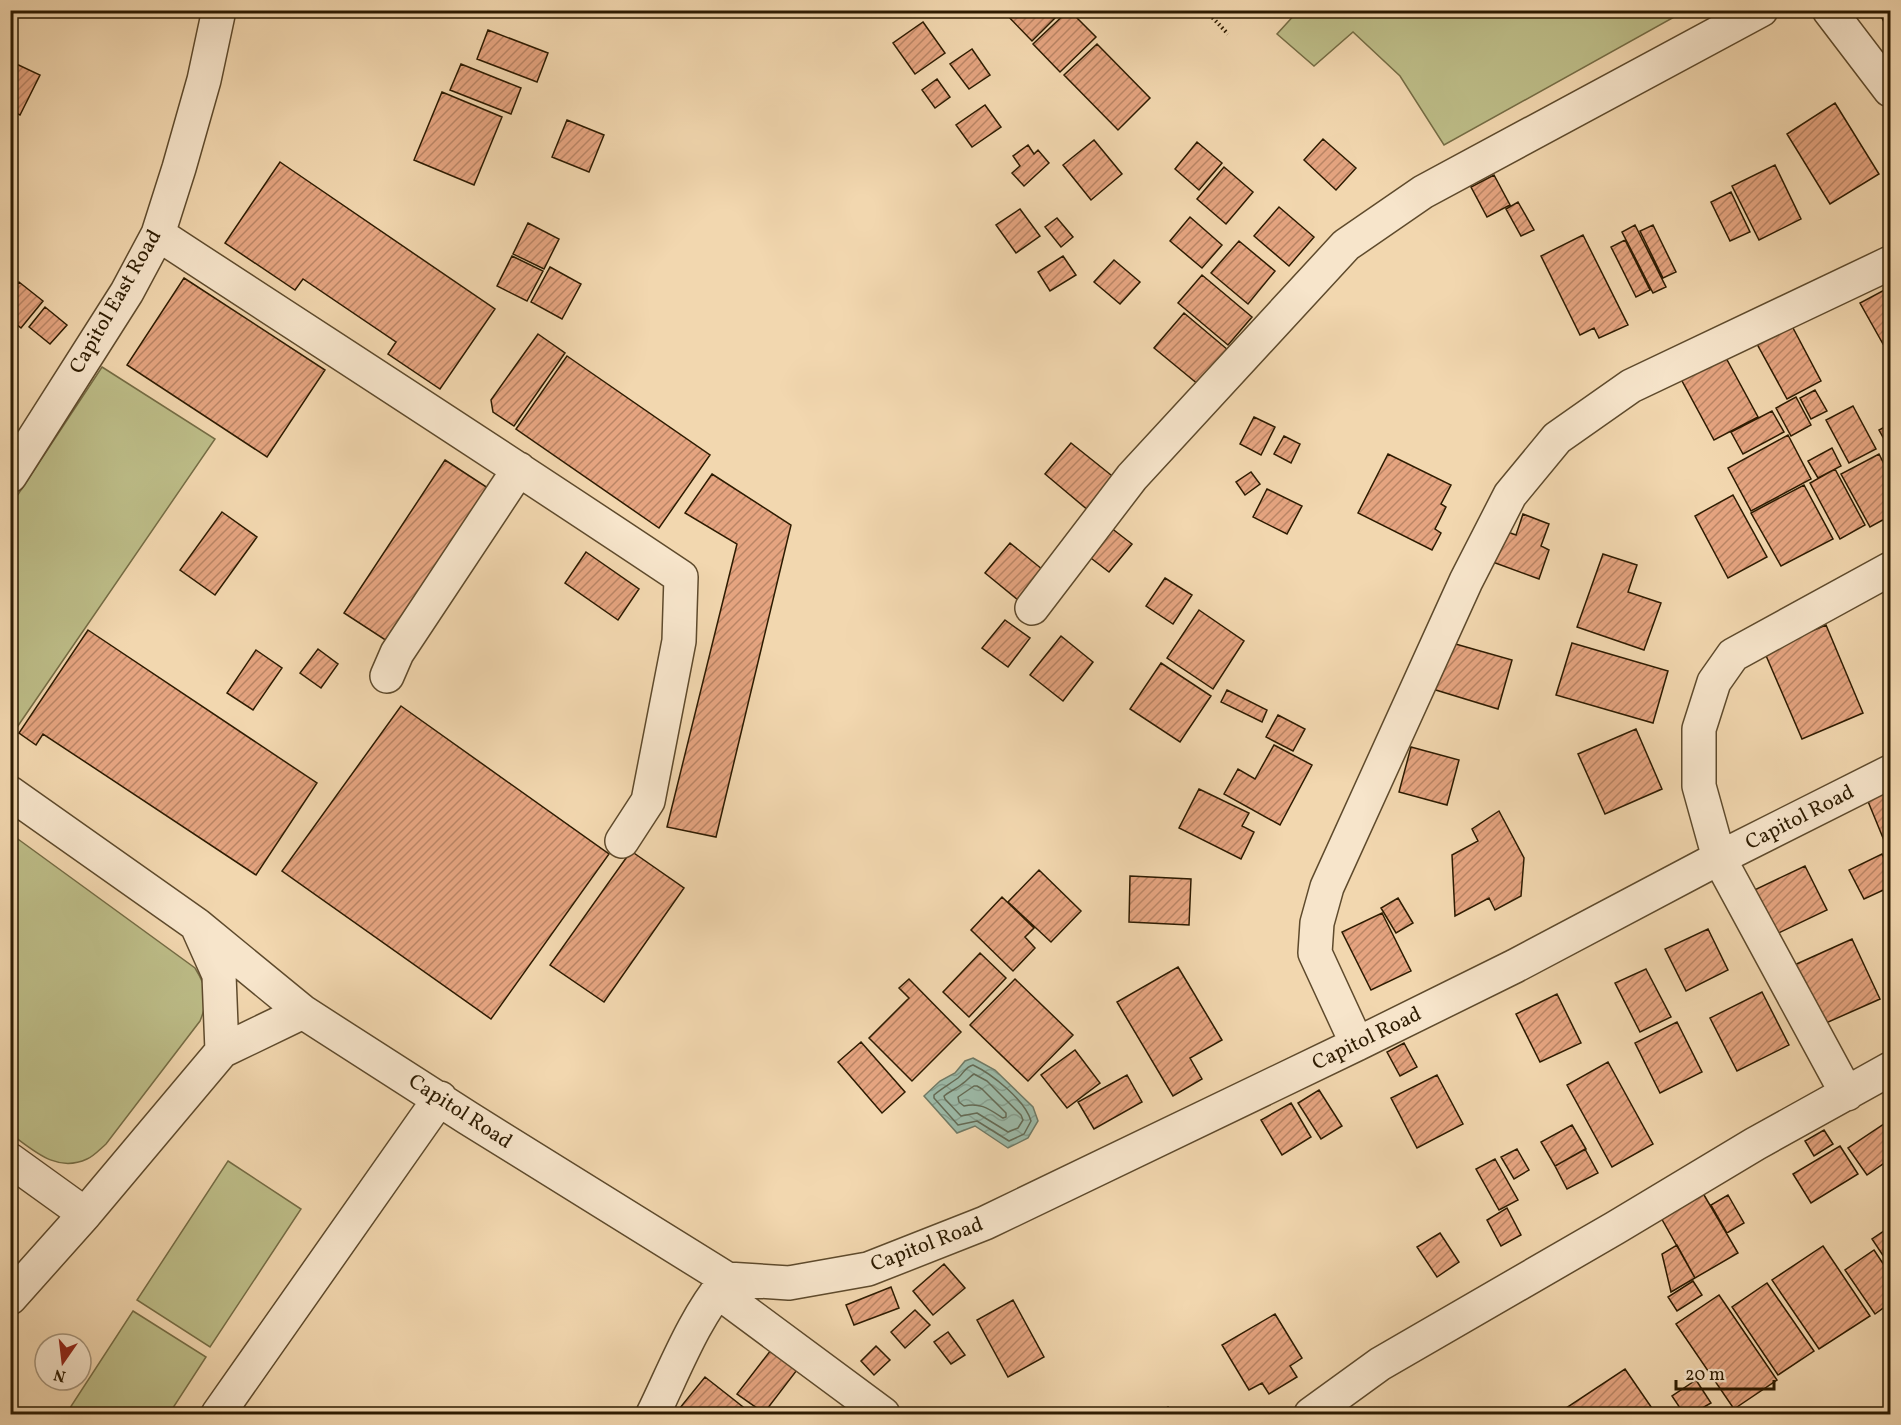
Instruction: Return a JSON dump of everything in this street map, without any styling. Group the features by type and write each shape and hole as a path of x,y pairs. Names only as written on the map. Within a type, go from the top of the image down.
{"street":[{"name":"Capitol East Road","path":"10,476 127,292 158,234 204,81 219,10"},
{"path":"1032,608 1132,477 1346,245 1423,192 1761,10"},
{"path":"1829,10 1890,87"},
{"path":"158,234 519,469 681,578 679,641 648,801 622,841"},
{"path":"1357,1044 1315,953 1317,923 1327,887 1466,581 1510,495 1557,438 1631,386 1890,262"},
{"path":"387,676 397,653 519,469"},
{"path":"1847,1094 1719,858 1699,786 1700,729 1714,682 1732,655 1890,569"},
{"name":"Capitol Road","path":"10,793 197,925 303,1012 440,1098 722,1285 789,1283 868,1269 985,1223 1357,1044 1890,772"},
{"path":"197,925 219,975 222,1051"},
{"path":"10,1298 85,1214 222,1051 303,1012"},
{"path":"1311,1414 1380,1364 1755,1144 1890,1069"},
{"path":"218,1414 440,1098"},
{"path":"10,1160 85,1214"},
{"path":"653,1414 694,1329 722,1285 883,1414"}],"path":[{"path":"1208,10 1228,34"}],"green space":[{"path":"1298,11 1685,11 1444,145 1400,76 1353,32 1314,66 1277,34"},
{"path":"102,367 215,439 11,736 11,505"},
{"path":"11,834 195,968 205,988 206,1000 200,1021 106,1144 90,1158 76,1163 56,1162 46,1158 11,1134"},
{"path":"228,1161 301,1209 210,1347 137,1300"},
{"path":"133,1311 206,1357 169,1414 66,1414 80,1392 93,1392 93,1372"}],"water":[{"path":"973,1058 995,1070 1033,1107 1038,1121 1028,1138 1008,1148 975,1126 957,1133 924,1096 940,1081 955,1073 965,1061"}],"building":[{"path":"1002,10 1063,10 1032,41"},
{"path":"1069,10 1096,37 1060,72 1033,44"},
{"path":"1878,10 1890,10 1888,30"},
{"path":"923,22 945,53 915,74 893,43"},
{"path":"488,30 548,53 537,82 477,59"},
{"path":"1097,44 1150,98 1118,130 1064,75"},
{"path":"972,49 990,75 969,89 950,64"},
{"path":"10,61 40,75 20,115 10,110"},
{"path":"461,64 521,88 511,114 450,90"},
{"path":"937,79 950,97 935,108 922,90"},
{"path":"442,92 502,117 474,185 414,160"},
{"path":"1835,103 1879,174 1830,204 1787,134"},
{"path":"985,105 1001,127 972,147 956,125"},
{"path":"567,120 604,135 589,172 552,157"},
{"path":"1323,139 1356,168 1336,190 1304,160"},
{"path":"1094,140 1122,174 1091,200 1063,165"},
{"path":"1197,142 1222,163 1199,190 1175,169"},
{"path":"1028,145 1034,154 1038,150 1049,163 1024,186 1012,173 1020,166 1013,156"},
{"path":"280,162 495,309 440,389 388,354 396,342 303,279 295,290 225,243"},
{"path":"1775,165 1801,219 1759,240 1732,186"},
{"path":"1224,167 1253,192 1226,224 1197,199"},
{"path":"1494,175 1510,205 1487,217 1471,187"},
{"path":"1731,192 1750,232 1730,241 1711,202"},
{"path":"1518,202 1534,230 1521,236 1506,209"},
{"path":"1279,207 1314,237 1289,266 1254,236"},
{"path":"1020,209 1040,236 1016,253 996,225"},
{"path":"1190,217 1222,245 1202,268 1170,241"},
{"path":"1057,218 1073,237 1061,247 1045,227"},
{"path":"528,223 559,239 544,269 513,254"},
{"path":"1635,225 1666,287 1653,293 1622,232"},
{"path":"1653,225 1676,272 1663,278 1640,231"},
{"path":"1583,235 1628,325 1599,338 1594,328 1580,335 1541,256"},
{"path":"1625,240 1650,290 1636,297 1611,247"},
{"path":"1239,241 1275,271 1248,304 1211,273"},
{"path":"512,256 543,271 527,301 497,286"},
{"path":"1063,256 1076,275 1050,291 1038,272"},
{"path":"1114,260 1140,282 1120,304 1094,282"},
{"path":"550,267 581,284 562,319 531,302"},
{"path":"1202,275 1252,317 1228,345 1178,303"},
{"path":"184,278 325,370 267,457 127,365"},
{"path":"19,282 43,301 21,328 10,319 10,293"},
{"path":"1890,287 1890,339 1883,344 1860,303"},
{"path":"45,307 67,325 50,344 29,327"},
{"path":"1184,313 1228,350 1199,385 1154,348"},
{"path":"1792,326 1821,381 1787,399 1757,344"},
{"path":"538,334 565,353 514,426 493,412 491,400"},
{"path":"1719,345 1758,417 1714,440 1675,368"},
{"path":"567,356 710,455 659,528 516,429"},
{"path":"1815,390 1827,411 1811,419 1800,398"},
{"path":"1796,397 1811,425 1791,436 1776,408"},
{"path":"1853,406 1876,449 1849,463 1826,420"},
{"path":"1772,411 1784,432 1743,454 1731,432"},
{"path":"1254,417 1275,427 1261,455 1240,444"},
{"path":"1890,424 1890,450 1879,430"},
{"path":"1788,435 1811,479 1751,511 1728,468"},
{"path":"1284,436 1300,444 1291,463 1274,454"},
{"path":"1071,443 1116,479 1089,511 1045,474"},
{"path":"1832,448 1841,466 1818,478 1808,461"},
{"path":"1388,454 1451,485 1441,504 1446,507 1435,529 1441,533 1432,550 1358,513"},
{"path":"1879,454 1890,476 1890,516 1870,527 1841,474"},
{"path":"445,460 491,490 390,643 344,613"},
{"path":"1835,469 1865,525 1840,539 1810,483"},
{"path":"1251,472 1260,484 1245,495 1236,482"},
{"path":"712,474 791,525 716,837 667,827 737,544 685,513"},
{"path":"1804,485 1833,539 1781,566 1751,513"},
{"path":"1267,489 1302,506 1287,534 1253,517"},
{"path":"1733,495 1767,557 1728,578 1695,516"},
{"path":"222,512 257,537 215,595 180,570"},
{"path":"1523,514 1549,524 1541,546 1549,550 1539,579 1490,561 1502,530 1516,535"},
{"path":"1106,524 1132,544 1109,572 1083,552"},
{"path":"1010,543 1048,574 1023,604 985,573"},
{"path":"586,552 639,589 618,620 565,583"},
{"path":"1603,554 1637,565 1628,592 1661,603 1644,650 1577,627"},
{"path":"1165,578 1192,595 1173,624 1146,606"},
{"path":"1199,610 1244,641 1213,689 1167,658"},
{"path":"1005,620 1030,638 1008,667 982,648"},
{"path":"1826,625 1863,713 1802,739 1764,651"},
{"path":"88,630 317,783 256,875 43,734 36,745 19,733"},
{"path":"1061,636 1093,662 1063,701 1030,675"},
{"path":"1452,643 1512,660 1498,709 1426,687"},
{"path":"1572,643 1668,671 1653,723 1556,695"},
{"path":"318,649 338,664 321,688 300,673"},
{"path":"256,650 282,668 253,710 227,693"},
{"path":"1161,663 1211,696 1180,742 1130,709"},
{"path":"1227,690 1267,710 1262,722 1221,702"},
{"path":"401,706 609,854 491,1019 282,871"},
{"path":"1278,715 1305,729 1293,751 1266,737"},
{"path":"1636,729 1662,789 1605,814 1578,754"},
{"path":"1274,745 1312,765 1280,825 1224,794 1238,769 1255,779"},
{"path":"1411,747 1459,760 1447,805 1399,792"},
{"path":"1199,789 1249,813 1242,826 1254,832 1241,859 1179,828"},
{"path":"1890,789 1890,855 1867,799"},
{"path":"1499,811 1524,858 1521,896 1495,910 1489,898 1455,916 1452,855 1478,841 1472,829"},
{"path":"631,851 684,888 604,1002 550,965"},
{"path":"1882,854 1890,872 1890,887 1864,899 1849,870"},
{"path":"1805,866 1827,910 1770,937 1748,893"},
{"path":"1039,870 1081,911 1051,942 1008,902"},
{"path":"1130,876 1191,879 1189,925 1129,922"},
{"path":"1002,897 1034,928 1025,937 1035,948 1013,971 971,930"},
{"path":"1398,898 1413,923 1396,933 1381,908"},
{"path":"1382,913 1411,971 1371,990 1342,932"},
{"path":"1708,929 1728,970 1686,991 1665,949"},
{"path":"1852,939 1880,999 1817,1027 1790,967"},
{"path":"980,953 1006,978 969,1017 943,992"},
{"path":"1178,967 1222,1040 1190,1058 1202,1079 1173,1096 1117,1002"},
{"path":"1646,969 1671,1017 1640,1032 1615,983"},
{"path":"909,979 961,1032 912,1081 869,1038 909,998 899,988"},
{"path":"1015,979 1073,1035 1028,1081 970,1025"},
{"path":"1762,992 1789,1045 1737,1071 1710,1018"},
{"path":"1557,994 1581,1043 1540,1062 1516,1014"},
{"path":"1677,1022 1702,1072 1660,1093 1635,1043"},
{"path":"861,1042 905,1092 882,1113 838,1062"},
{"path":"1404,1043 1417,1067 1400,1076 1387,1052"},
{"path":"1075,1050 1100,1083 1067,1108 1041,1075"},
{"path":"1608,1062 1653,1144 1612,1167 1567,1085"},
{"path":"1127,1075 1142,1102 1094,1129 1078,1102"},
{"path":"1437,1075 1463,1124 1417,1148 1391,1098"},
{"path":"1319,1090 1342,1126 1321,1139 1298,1103"},
{"path":"1291,1103 1311,1137 1282,1155 1261,1120"},
{"path":"1890,1120 1890,1159 1867,1175 1848,1148"},
{"path":"1572,1125 1586,1149 1555,1166 1541,1142"},
{"path":"1824,1130 1833,1144 1814,1156 1805,1141"},
{"path":"1840,1146 1858,1174 1811,1203 1793,1174"},
{"path":"1517,1149 1529,1170 1514,1179 1501,1157"},
{"path":"1585,1149 1598,1173 1567,1189 1555,1166"},
{"path":"1495,1159 1518,1200 1499,1210 1476,1169"},
{"path":"1697,1183 1738,1253 1695,1278 1660,1216"},
{"path":"1728,1195 1744,1223 1727,1233 1711,1205"},
{"path":"1507,1208 1521,1235 1501,1246 1487,1220"},
{"path":"1890,1227 1890,1266 1872,1239"},
{"path":"1440,1233 1459,1262 1437,1277 1417,1247"},
{"path":"1677,1245 1695,1278 1671,1292 1662,1254"},
{"path":"1823,1246 1870,1316 1819,1349 1772,1280"},
{"path":"1874,1250 1890,1274 1890,1303 1875,1314 1845,1270"},
{"path":"944,1264 965,1288 933,1315 913,1291"},
{"path":"1693,1281 1702,1295 1677,1311 1668,1297"},
{"path":"1767,1283 1814,1351 1778,1375 1732,1307"},
{"path":"891,1287 899,1308 854,1325 846,1305"},
{"path":"1719,1295 1777,1380 1734,1409 1676,1324"},
{"path":"1013,1300 1044,1357 1008,1377 977,1320"},
{"path":"915,1310 930,1325 905,1348 891,1332"},
{"path":"1275,1314 1302,1358 1290,1366 1297,1377 1269,1394 1262,1383 1249,1390 1222,1345"},
{"path":"948,1332 965,1355 951,1364 934,1342"},
{"path":"876,1346 890,1360 874,1375 861,1361"},
{"path":"771,1350 797,1370 764,1413 737,1394"},
{"path":"1625,1369 1656,1414 1557,1414"},
{"path":"705,1377 752,1414 686,1414 679,1409"},
{"path":"1696,1380 1711,1403 1692,1414 1684,1414 1672,1396"},
{"path":"1168,1407 1173,1414 1156,1414"}]}
